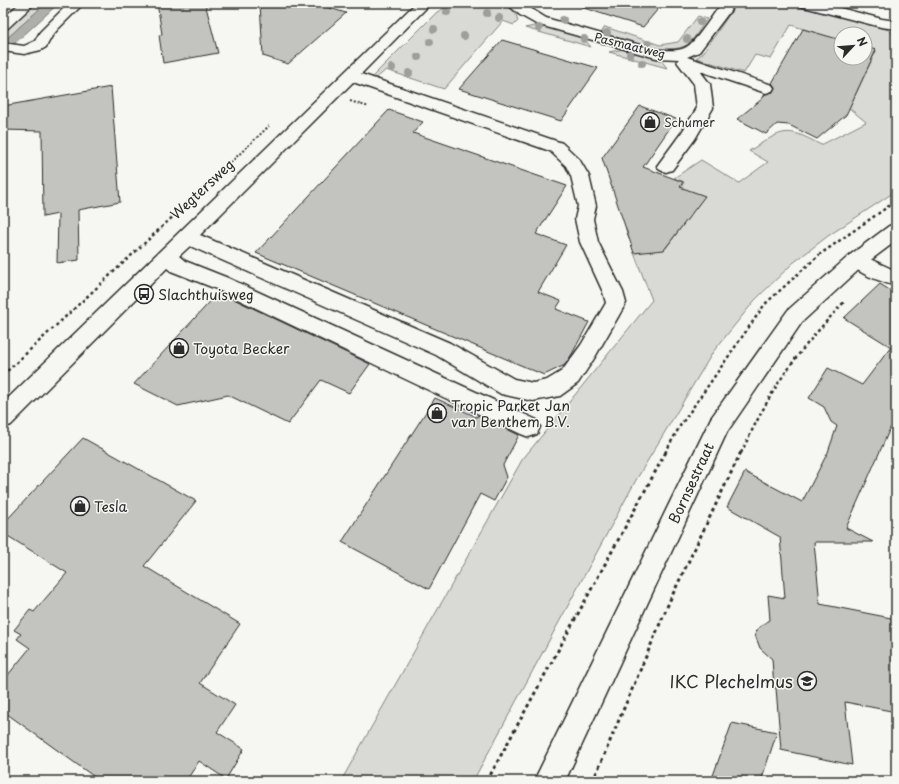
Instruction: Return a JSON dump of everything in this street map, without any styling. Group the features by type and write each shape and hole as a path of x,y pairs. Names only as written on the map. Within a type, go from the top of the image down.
{"street":[{"path":"3,24 28,3"},
{"path":"7,48 24,50 41,44 45,35 77,3"},
{"name":"Wegtersweg","path":"3,418 349,75 424,3"},
{"name":"Pasmaatweg","path":"513,3 541,21 656,54 682,59 685,54 694,49 729,3"},
{"path":"805,3 881,23 896,25"},
{"path":"682,59 766,88"},
{"path":"666,166 689,135 705,108 702,84 682,59"},
{"path":"187,237 443,349 509,387 533,392 552,389 570,377 588,351 616,303 613,292 590,242 584,219 587,206 580,176 573,163 556,147 349,75"},
{"name":"Bornsestraat","path":"549,781 719,425 795,316 857,260 896,231"},
{"path":"167,257 178,266 220,283 529,426"},
{"path":"857,260 878,272 896,279"}],"path":[{"name":"Wegtersweg","path":"3,375 270,125"},
{"path":"593,781 633,685 701,532 756,423 784,374 819,328 850,296"}],"shaded area":[{"path":"35,3 46,3 3,42 3,32"},
{"path":"46,3 59,3 3,54 3,42"},
{"path":"454,3 505,3 515,11 518,21 514,25 503,21 444,89 386,70 372,80 372,77 437,12"},
{"path":"737,3 792,3 889,30 896,37 896,191 828,236 793,263 755,300 713,352 636,480 473,781 341,781 522,460 652,300 634,253 666,248 704,196 681,188 684,182 674,178 701,160 739,183 768,162 749,151 770,138 784,133 791,133 821,145 866,122 849,108 869,66 873,66 873,57 876,51 873,50 873,26 833,26 833,38 791,25 771,59 755,55 744,73 696,58 703,53"},
{"path":"698,16 707,19 691,42 679,48 669,49 645,46 601,33 605,27 660,45 678,42"},
{"path":"539,25 582,37 581,39 586,41 591,47 525,28"},
{"path":"624,49 661,60 667,68 609,52"}],"building":[{"path":"157,3 205,3 218,53 163,63 159,35 162,34"},
{"path":"260,3 313,3 346,13 288,64 263,56"},
{"path":"582,3 663,3 643,27 581,7"},
{"path":"803,29 833,38 833,66 869,66 846,115 817,139 789,125 777,124 766,134 737,119 762,99 765,94 773,92 775,87 772,83"},
{"path":"502,40 598,68 561,121 459,89"},
{"path":"873,49 876,50 873,56"},
{"path":"111,87 120,202 78,210 79,260 57,263 58,214 43,217 42,131 3,130 3,106"},
{"path":"640,106 676,119 643,167 683,182 680,187 705,196 664,250 634,253 602,158"},
{"path":"389,110 423,122 413,133 567,186 536,234 566,245 538,292 561,301 556,309 589,322 565,365 544,375 256,253"},
{"path":"880,284 896,294 896,415 846,528 873,542 814,542 820,604 896,619 896,712 845,702 852,765 781,750 772,659 760,648 755,635 758,628 770,620 768,595 785,598 780,537 727,507 745,472 802,502 828,452 837,426 831,422 824,407 809,398 828,368 862,385 891,347 844,318"},
{"path":"219,292 370,364 349,393 321,380 288,424 228,395 178,406 134,384"},
{"path":"435,398 477,417 478,415 519,435 503,465 507,477 494,501 480,494 429,589 342,542"},
{"path":"83,438 196,501 144,566 240,624 200,683 235,705 217,732 244,749 226,779 199,761 186,781 100,781 3,711 3,681 30,648 17,639 21,634 14,630 30,610 34,612 67,573 3,533 3,524"},
{"path":"732,723 777,732 761,781 711,781"}],"place":[{"name":"Schumer","path":"650,122"},
{"name":"Slachthuisweg","path":"144,294"},
{"name":"Toyota Becker","path":"179,348"},
{"name":"Tropic Parket Jan van Benthem B.V.","path":"437,413"},
{"name":"Tesla","path":"80,506"},
{"name":"IKC Plechelmus","path":"807,681"}]}
